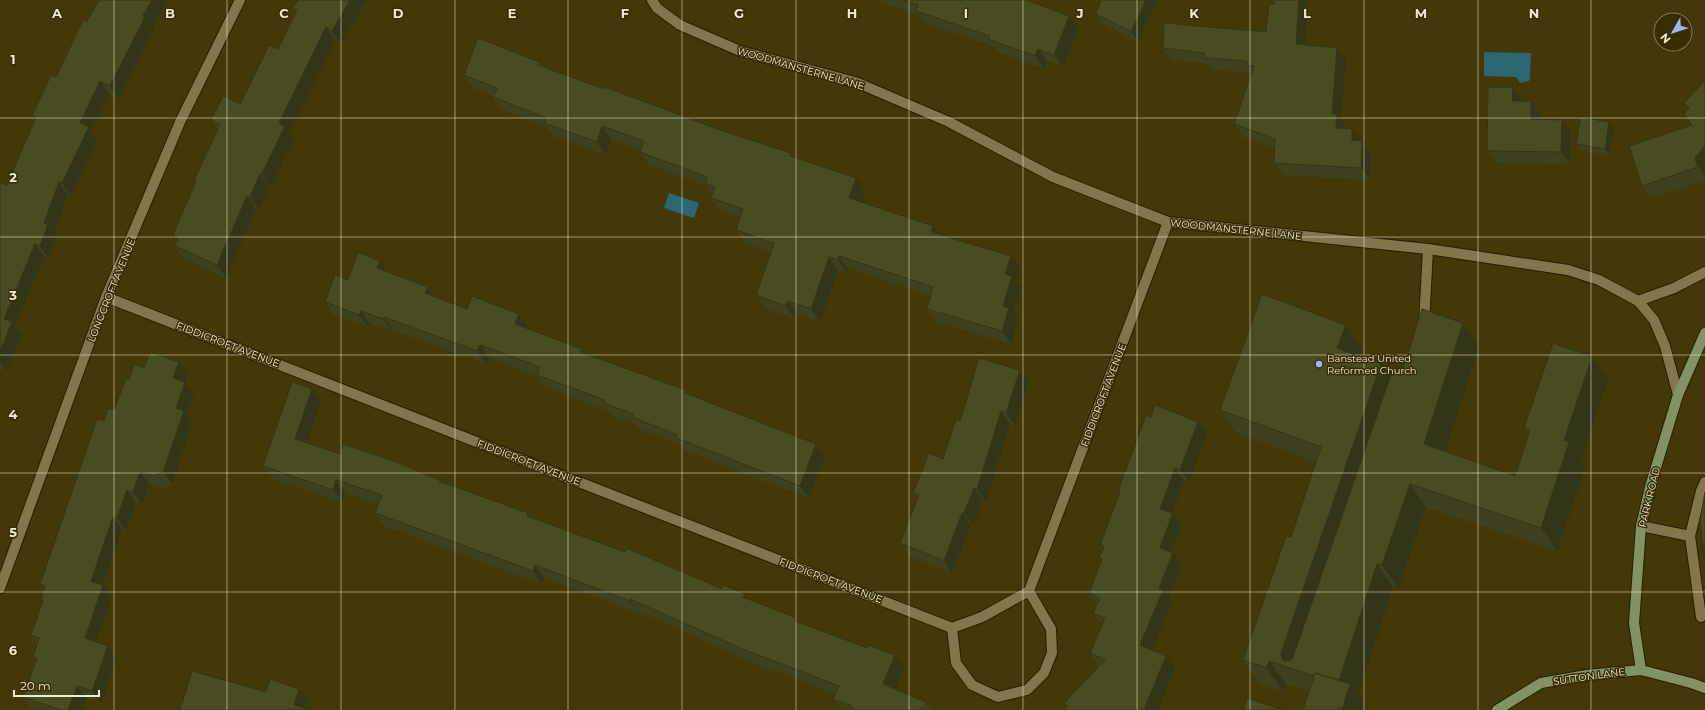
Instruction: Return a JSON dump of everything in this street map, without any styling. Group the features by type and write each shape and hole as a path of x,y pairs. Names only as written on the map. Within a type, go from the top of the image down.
{"street":[{"name":"LONGCROFT AVENUE","path":"0,588 106,297 180,122 240,0"},
{"name":"WOODMANSTERNE LANE","path":"652,0 657,8 680,25 740,51 858,83 949,122 1053,177 1168,222 1428,250 1568,270 1598,280 1638,301 1654,320 1662,340 1678,395"},
{"name":"FIDDICROFT AVENUE","path":"1029,591 1168,222"},
{"path":"1423,333 1428,250"},
{"path":"1638,301 1674,288 1705,272"},
{"name":"FIDDICROFT AVENUE","path":"106,297 952,628"},
{"name":"PARK ROAD","path":"1641,670 1634,623 1641,526 1650,487 1668,432 1678,395 1705,333"},
{"path":"1701,617 1690,536 1701,491 1705,482"},
{"path":"1641,526 1690,536"},
{"path":"1029,591 1051,629 1052,654 1044,673 1027,690 998,697 972,685 956,663 952,628 982,617 1029,591"},
{"name":"SUTTON LANE","path":"1497,710 1541,683 1587,674 1641,670 1705,688"}],"water":[{"path":"1484,52 1531,53 1529,81 1520,83 1516,77 1484,76"},
{"path":"669,193 699,203 694,218 664,208"}],"building":[{"path":"99,0 152,0 110,86 100,81 80,123 89,127 62,183 59,182 44,223 48,225 40,246 35,244 4,319 12,322 0,352 0,182 7,185 36,117 32,116 51,75 56,77 83,20 86,22"},
{"path":"298,0 350,0 332,31 326,27 279,123 285,126 262,174 260,174 250,197 247,196 217,265 175,246 178,237 173,235 196,181 194,180 220,125 211,120 223,96 240,104 269,45 278,49 297,10 293,8"},
{"path":"903,0 1026,0 1069,16 1054,55 1038,49 1035,56 988,39 990,36 916,11 918,5"},
{"path":"1101,0 1146,0 1131,32 1096,14"},
{"path":"1274,0 1299,0 1296,44 1337,48 1332,114 1337,114 1336,128 1352,129 1352,140 1362,141 1361,168 1274,163 1275,139 1234,124 1254,66 1247,65 1247,61 1204,58 1204,53 1163,48 1164,23 1266,32 1269,4 1274,4"},
{"path":"478,38 539,62 538,65 604,89 605,87 720,130 791,153 790,156 856,178 849,198 933,226 931,232 1011,256 1005,274 1012,276 1003,306 1009,308 1002,331 927,309 933,287 839,256 838,260 829,257 811,309 788,301 786,306 756,295 774,243 736,230 743,209 711,198 715,187 705,183 707,177 640,152 644,141 602,126 597,142 544,123 546,118 493,97 497,88 464,75"},
{"path":"1705,81 1705,146 1695,158 1698,167 1642,186 1629,146 1692,125 1684,114 1689,108 1684,103"},
{"path":"1488,87 1513,87 1512,101 1531,101 1531,119 1562,120 1561,152 1487,151"},
{"path":"1581,117 1609,122 1605,149 1576,144"},
{"path":"358,252 380,261 377,268 428,287 425,293 467,309 472,296 519,314 515,324 582,349 580,352 686,390 685,393 816,444 800,486 676,438 677,435 632,417 633,414 604,403 605,400 537,375 540,367 480,345 477,351 384,317 383,319 361,311 359,315 325,302 335,275 348,280"},
{"path":"1262,294 1346,325 1337,348 1381,364 1281,653 1282,659 1285,661 1291,660 1293,657 1393,369 1402,372 1422,309 1463,323 1424,444 1515,476 1530,430 1524,428 1553,343 1592,357 1564,440 1569,442 1541,528 1410,484 1382,565 1377,564 1339,680 1315,673 1314,676 1269,661 1267,668 1243,660 1286,536 1291,537 1321,447 1220,410"},
{"path":"150,352 179,362 173,378 185,382 176,408 184,411 163,472 153,476 140,472 133,492 127,490 117,518 113,517 91,581 103,585 85,638 108,646 92,691 77,686 68,710 61,710 23,697 37,658 33,657 39,638 31,635 43,600 41,599 45,586 40,584 97,419 104,421 108,408 114,410 126,378 129,379 135,364 144,368"},
{"path":"979,358 1020,370 1006,413 1001,411 977,489 974,488 964,513 962,513 944,561 900,543 919,495 913,493 929,453 943,459 956,419 960,421"},
{"path":"292,382 312,389 295,439 340,454 343,444 394,461 440,480 439,481 528,513 527,516 625,552 626,548 722,589 724,585 745,594 743,597 796,618 795,621 867,648 868,645 895,655 883,684 928,703 919,710 855,710 854,707 833,699 839,686 740,648 630,599 630,601 535,565 533,571 375,513 382,495 336,480 333,490 263,466"},
{"path":"1155,405 1198,422 1180,470 1175,468 1160,509 1173,513 1160,548 1173,553 1159,588 1163,590 1140,645 1166,656 1145,707 1142,710 1064,710 1068,706 1064,703 1105,660 1090,653 1105,618 1093,613 1100,598 1089,593 1102,559 1099,558 1104,546 1100,545 1120,492 1118,491 1146,415 1151,417"},
{"path":"1705,492 1705,560 1700,521"},
{"path":"192,671 266,692 270,679 299,689 294,705 311,710 180,710"},
{"path":"1315,673 1350,684 1342,710 1303,710"},
{"path":"1247,698 1283,710 1244,710"}],"place":[{"name":"Banstead United Reformed Church","path":"1319,364"}]}
